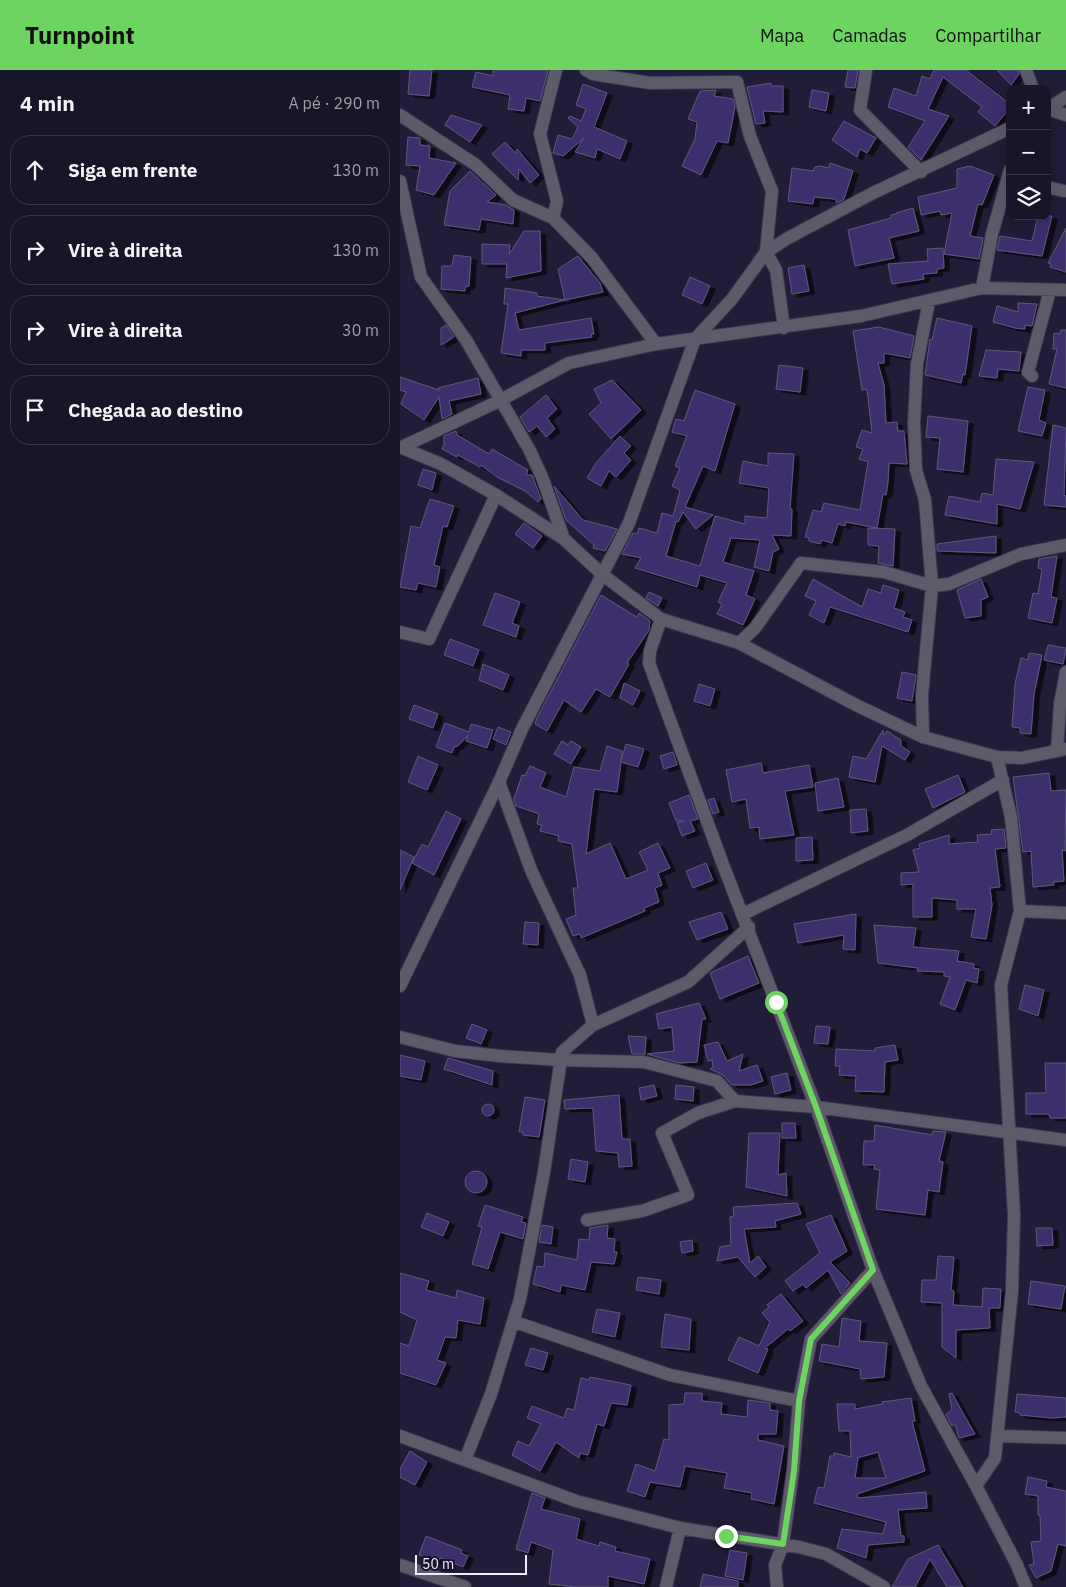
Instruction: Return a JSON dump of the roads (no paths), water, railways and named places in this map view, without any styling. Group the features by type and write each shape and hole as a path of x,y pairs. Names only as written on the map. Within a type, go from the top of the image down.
{"street":[{"path":"553,218 557,201 540,134 556,70"},
{"path":"586,70 593,74 650,83 737,82 750,136 772,191 766,252 776,270 784,328"},
{"path":"866,70 860,110 920,172"},
{"path":"1026,70 1032,85"},
{"path":"1051,107 1066,97"},
{"path":"1051,110 1066,115"},
{"path":"400,115 476,165 513,200 553,218 592,258 656,344"},
{"path":"400,986 522,729 629,523 695,339 732,299 766,252 788,238 864,198 1006,130"},
{"path":"982,288 992,234 1009,175"},
{"path":"400,181 421,277 466,340 499,401 529,449 542,477 564,539"},
{"path":"1051,188 1064,191"},
{"path":"401,447 499,401 569,363 713,334 784,328 861,316 982,288 1066,290"},
{"path":"1032,376 1028,372 1050,290"},
{"path":"923,737 922,695 932,586 925,500 916,470 914,423 917,364 929,301"},
{"path":"401,447 440,464 496,494 564,539 603,575 661,619 739,643 856,705 923,737 998,757 1022,758 1061,750 1060,704 1066,672"},
{"path":"400,632 429,639 496,494"},
{"path":"739,643 755,628 800,563 884,572 932,586 949,584 1022,554 1066,545"},
{"path":"661,619 650,651 650,663 816,1107 873,1270 921,1386 976,1486 1016,1563 1026,1587"},
{"path":"976,1486 994,1458 1012,1291 1014,1215 1001,984 1020,911 1011,817 998,757"},
{"path":"743,914 907,835 1003,780"},
{"path":"498,782 531,870 580,975 593,1025"},
{"path":"1020,911 1066,912"},
{"path":"465,1460 491,1394 515,1322 544,1172 559,1060 562,1052 593,1025 688,982 749,927"},
{"path":"400,1037 455,1051 559,1060 644,1062 717,1081 736,1101"},
{"path":"587,1220 642,1212 688,1195 662,1134 698,1113 736,1101 816,1107 1066,1140"},
{"path":"777,1587 775,1565 783,1544 794,1471 799,1401 811,1339 873,1270"},
{"path":"515,1322 670,1375 799,1401"},
{"path":"400,1436 576,1501 680,1528 783,1544 826,1554 884,1587"},
{"path":"997,1436 1066,1438"},
{"path":"666,1587 680,1528"},
{"path":"400,1565 465,1587"}]}
